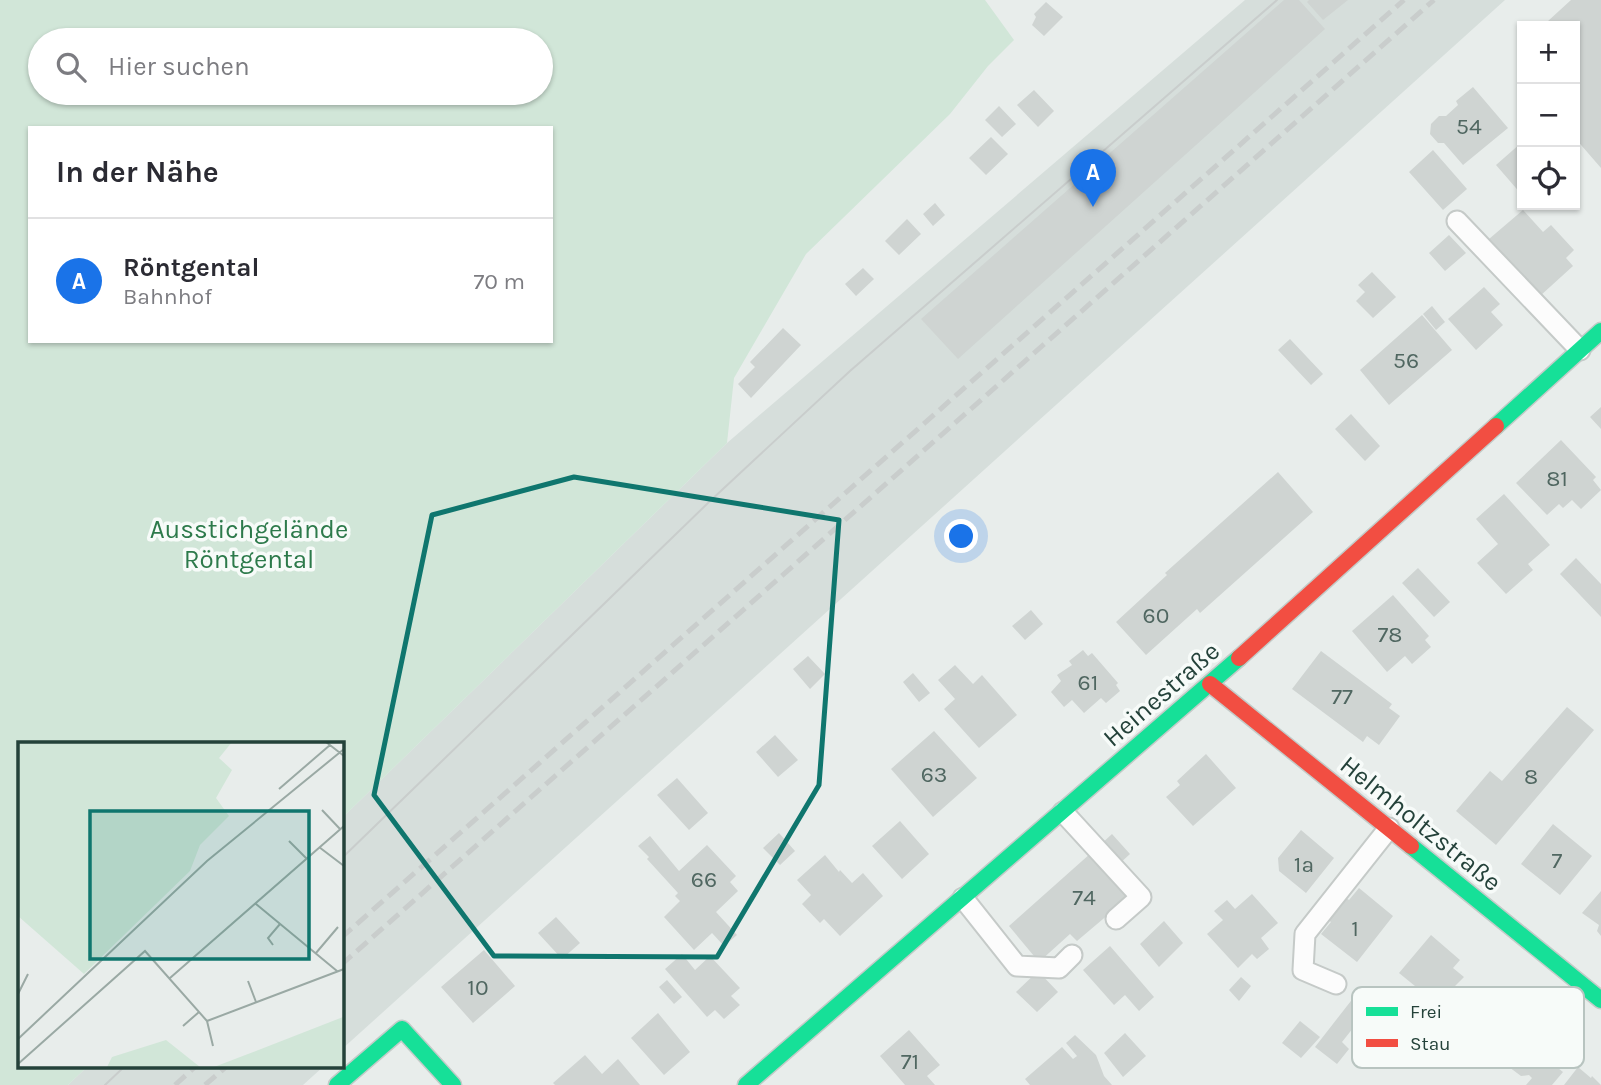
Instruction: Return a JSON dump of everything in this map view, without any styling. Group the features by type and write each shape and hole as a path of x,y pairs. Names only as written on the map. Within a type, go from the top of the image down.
{"street":[{"name":"Heinestraße","path":"746,1085 1210,684 1601,331"},
{"name":"Helmholtzstraße","path":"1210,684 1601,1000"},
{"path":"338,1085 402,1029 453,1085"}],"lane":[{"path":"1457,221 1580,350"},
{"path":"1063,812 1141,897 1116,919"},
{"path":"1336,984 1303,970 1305,934 1389,828"},
{"path":"963,898 1017,965 1059,968 1072,956"}],"highlighted area":[{"path":"574,477 839,520 819,785 717,957 494,956 374,795 432,515"}],"shaded area":[{"path":"1245,0 1505,0 343,1048 343,817 727,443"},
{"path":"86,1068 322,1068 303,1085 68,1085"}],"green space":[{"name":"Ausstichgelände Röntgental","path":"0,0 985,0 1014,40 988,66 950,114 806,254 734,378 727,443 343,817 343,742 18,742 18,1068 86,1068 68,1085 0,1085"}],"building":[{"path":"1284,0 1299,0 1325,29 958,359 921,319"},
{"path":"1348,0 1323,20 1307,2"},
{"path":"1571,0 1601,0 1601,168 1580,144 1580,21 1548,21"},
{"path":"1046,2 1063,17 1044,36 1032,25 1036,17 1034,14"},
{"path":"1473,87 1508,128 1463,165 1444,143 1438,143 1430,134 1431,124 1439,116 1446,116 1458,105 1456,101"},
{"path":"1034,90 1054,111 1038,127 1017,105"},
{"path":"999,106 1016,124 1002,137 985,120"},
{"path":"991,137 1008,154 986,175 969,158"},
{"path":"1517,147 1517,189 1496,165"},
{"path":"1433,150 1467,189 1443,210 1409,172"},
{"path":"935,203 945,215 933,226 923,214"},
{"path":"1523,210 1543,232 1551,225 1574,250 1566,258 1573,266 1540,296 1489,239"},
{"path":"907,219 921,234 899,255 885,241"},
{"path":"1449,235 1466,253 1445,271 1429,253"},
{"path":"863,268 874,279 856,296 845,284"},
{"path":"1372,272 1396,297 1373,318 1356,301 1365,292 1358,285"},
{"path":"1484,287 1500,304 1491,312 1503,325 1476,350 1448,319"},
{"path":"1432,306 1445,322 1436,330 1423,314"},
{"path":"1422,315 1452,350 1389,405 1360,370"},
{"path":"783,328 801,345 751,398 738,384 755,367 750,362"},
{"path":"1290,339 1323,374 1311,385 1278,350"},
{"path":"1601,407 1601,429 1590,417"},
{"path":"1351,414 1380,446 1365,461 1335,429"},
{"path":"1561,440 1596,477 1593,480 1601,490 1581,509 1572,500 1563,508 1559,504 1547,515 1516,483"},
{"path":"1278,472 1313,512 1200,613 1197,609 1146,655 1116,622 1167,575 1165,573"},
{"path":"1504,494 1550,545 1528,564 1533,570 1506,594 1477,563 1498,544 1476,519"},
{"path":"1576,558 1601,584 1601,617 1560,574"},
{"path":"1418,568 1450,602 1434,617 1402,583"},
{"path":"1393,595 1429,636 1425,640 1431,647 1412,664 1405,656 1387,672 1352,631"},
{"path":"1031,610 1043,624 1025,640 1012,626"},
{"path":"1083,650 1088,656 1092,653 1118,683 1116,685 1120,691 1106,703 1101,698 1084,713 1072,700 1064,707 1051,692 1061,681 1057,675 1072,665 1069,661"},
{"path":"1321,651 1392,704 1389,708 1400,716 1379,745 1367,736 1363,742 1292,689"},
{"path":"808,656 825,674 810,689 793,669"},
{"path":"955,665 973,684 982,675 1017,715 979,748 944,709 955,699 938,680"},
{"path":"913,673 930,693 919,702 903,682"},
{"path":"1567,707 1594,730 1496,845 1456,811 1490,771 1502,781"},
{"path":"934,731 977,778 933,817 891,769"},
{"path":"775,735 798,760 778,777 756,752"},
{"path":"1206,754 1236,788 1193,826 1166,797 1180,785 1177,781"},
{"path":"677,778 708,813 689,830 657,795"},
{"path":"900,821 929,854 902,879 872,846"},
{"path":"1553,824 1592,856 1560,895 1521,864"},
{"path":"1301,830 1334,858 1306,893 1279,871 1278,858"},
{"path":"779,833 795,851 780,865 763,848"},
{"path":"1112,834 1130,854 1118,865 1099,846"},
{"path":"650,836 679,871 707,845 736,876 730,882 738,891 716,912 737,935 724,946 712,933 694,950 664,917 680,901 675,896 678,893 638,846"},
{"path":"1091,853 1129,897 1077,941 1070,934 1039,962 1009,926"},
{"path":"825,855 852,883 863,873 883,896 840,936 824,919 820,923 802,904 811,895 797,880"},
{"path":"1359,888 1393,916 1357,962 1321,934 1331,922 1328,920 1346,898 1349,900"},
{"path":"1601,891 1601,936 1597,931 1599,925 1582,913"},
{"path":"1252,894 1278,923 1261,938 1269,949 1257,959 1252,954 1238,968 1207,934 1223,920 1214,911 1227,900 1235,909"},
{"path":"556,917 580,943 562,959 538,933"},
{"path":"1164,921 1183,943 1159,967 1140,944"},
{"path":"1431,935 1460,960 1453,968 1464,977 1454,987 1416,987 1399,973"},
{"path":"1110,946 1154,997 1139,1011 1125,995 1114,1005 1083,970"},
{"path":"484,950 515,986 473,1023 441,987"},
{"path":"682,954 695,970 710,956 740,988 731,996 740,1005 724,1019 715,1010 707,1017 665,969"},
{"path":"1038,971 1058,992 1037,1012 1016,992"},
{"path":"1241,977 1251,986 1239,1001 1229,990"},
{"path":"667,980 682,997 674,1004 659,987"},
{"path":"1352,1000 1352,1029 1342,1042 1349,1049 1337,1064 1315,1047"},
{"path":"658,1013 690,1052 664,1075 631,1038"},
{"path":"1300,1021 1320,1037 1301,1058 1282,1043"},
{"path":"909,1030 940,1065 927,1076 935,1085 905,1085 880,1056"},
{"path":"1125,1033 1146,1056 1123,1077 1104,1053"},
{"path":"1075,1035 1096,1055 1104,1076 1112,1085 1030,1085 1025,1079 1062,1047 1073,1059 1077,1056 1066,1043"},
{"path":"585,1055 602,1074 618,1059 640,1085 553,1083"},
{"path":"1510,1068 1558,1068 1563,1072 1552,1085 1526,1085 1532,1078 1529,1075 1521,1076"},
{"path":"1579,1068 1601,1085 1564,1085"}],"tram line":[{"path":"343,857 709,502 850,371 1277,0"},
{"path":"105,1085 123,1068"}],"railway":[{"path":"343,936 1404,0"},
{"path":"343,963 1434,0"},
{"path":"175,1085 194,1068"},
{"path":"205,1085 225,1068"}],"traffic: fast":[{"path":"1496,426 1601,331"},
{"path":"746,1085 1239,658"},
{"path":"1411,846 1601,1000"},
{"path":"337,1085 402,1029 453,1085"}],"traffic: jam":[{"path":"1239,658 1496,426"},
{"path":"1210,684 1411,846"}],"place":[{"name":"Röntgental","path":"1093,207"}]}
